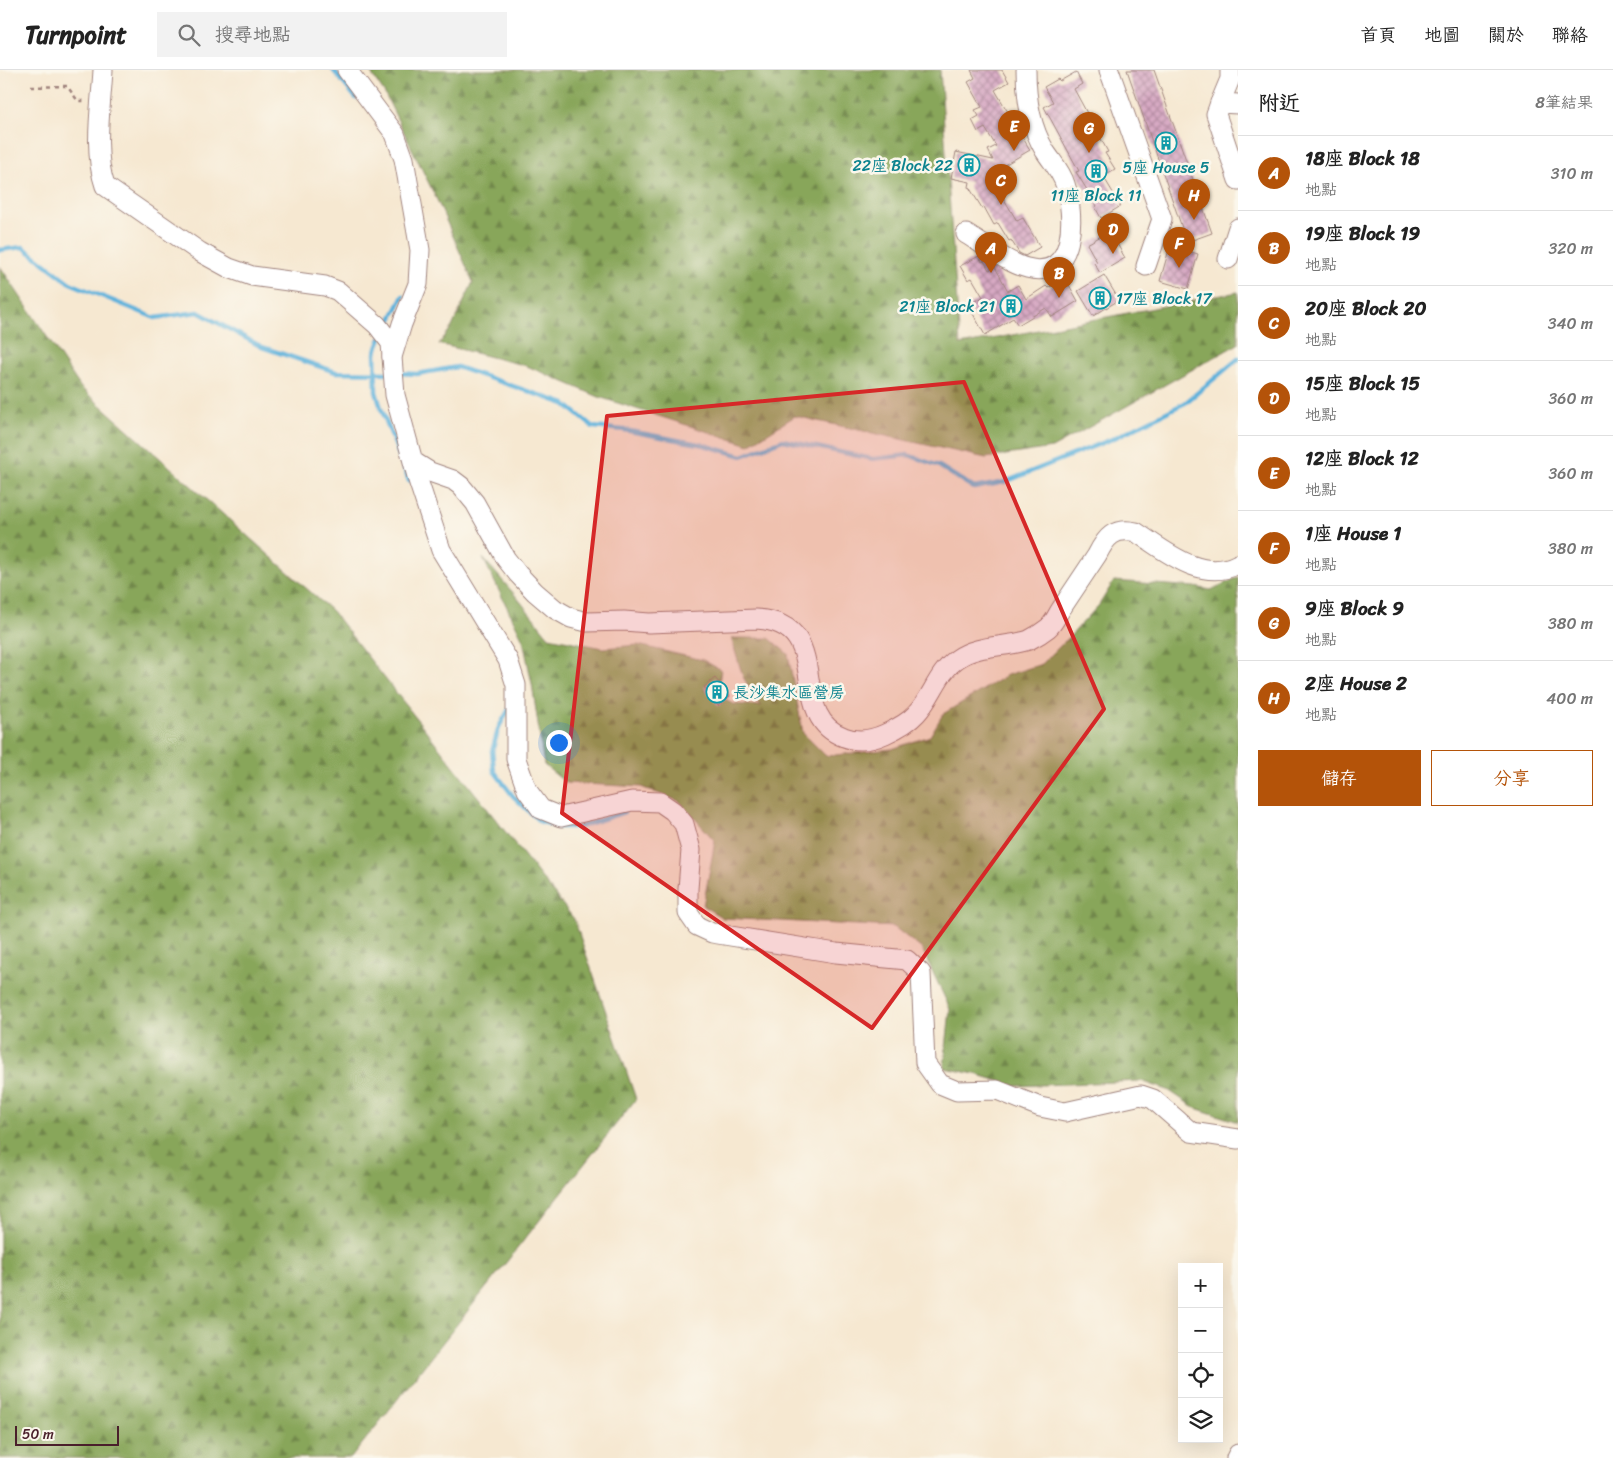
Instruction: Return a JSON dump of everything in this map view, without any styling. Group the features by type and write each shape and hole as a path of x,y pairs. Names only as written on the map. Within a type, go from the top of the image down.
{"street":[{"path":"103,70 99,155 101,174 105,186 200,252 229,268 252,276 325,286 338,291 377,325 392,362 395,395 400,420 441,550 508,660 516,685 516,759 527,790 540,809 561,817 632,801 660,802 673,811 684,824 691,850 688,913 697,926 712,933 836,953 907,960 922,973 925,1063 940,1084 957,1091 997,1090 1040,1107 1065,1112 1141,1095 1154,1100 1191,1132 1238,1139"},
{"path":"347,70 395,134 404,159 420,250 418,284 402,324 392,362"},
{"path":"966,234 1015,264 1037,270 1048,268 1058,262 1067,248 1071,232 1070,202 1065,183 1036,134 1027,98 1026,70"},
{"path":"1109,70 1162,218 1146,266"},
{"path":"1230,70 1229,104 1216,114 1238,180"},
{"path":"1228,259 1238,228"},
{"path":"414,462 430,472 453,480 462,486 475,503 506,559 518,574 555,609 571,618 587,622 624,621 649,623 771,620 786,626 795,634 801,645 813,699 820,720 833,733 846,738 863,740 882,736 900,727 917,714 943,673 955,660 968,652 1030,639 1049,627 1103,543 1114,532 1126,530 1136,532 1192,566 1209,570 1230,568 1238,564"},
{"path":"1236,1458 1238,1454"}],"path":[{"path":"30,87 68,86 78,101 102,100"}],"highlighted area":[{"path":"964,382 1104,709 872,1028 562,813 607,416"}],"green space":[{"path":"369,70 940,70 960,345 1238,292 1238,344 1052,448 986,458 795,416 749,445 599,397 527,366 439,344 452,327 473,282 438,202 385,94"},
{"path":"0,266 81,388 332,611 574,919 636,1099 351,1458 0,1458"},
{"path":"483,558 549,637 603,648 638,645 703,660 721,670 717,696 733,704 761,706 743,677 731,638 769,638 788,654 803,733 826,756 892,749 930,736 943,714 1007,675 1042,664 1099,605 1114,581 1195,587 1211,590 1238,577 1238,1122 1195,1108 1168,1090 1141,1081 1016,1086 975,1074 944,1068 950,1009 922,949 894,927 723,918 703,906 715,841 679,801 641,787 566,783 544,765 532,684 523,640"}],"building":[{"path":"971,70 1002,70 1009,82 995,90 1030,150 989,174 1017,221 1023,218 1040,247 1025,256 1019,253 1011,240 1009,241 998,223 994,225 984,207 982,208 969,187 970,182 951,178 956,152 993,160 988,150 996,146 985,128 978,132 972,120 979,116 975,110 982,107 968,82 975,78"},
{"path":"1127,70 1154,70 1212,233 1187,242"},
{"path":"1076,72 1082,84 1074,89 1108,152 1105,153 1115,169 1103,176 1121,206 1101,218 1095,207 1097,206 1076,172 1079,171 1044,107 1053,102 1044,87"},
{"path":"1110,231 1125,258 1100,273 1094,263 1097,262 1087,244"},
{"path":"1170,246 1198,254 1188,289 1160,281"},
{"path":"979,256 989,270 995,267 1008,291 1018,285 1026,299 1046,286 1048,288 1065,278 1078,301 1052,317 1046,308 1018,325 1013,318 985,335 968,305 983,297 972,278 968,280 960,266"},
{"name":"17座 Block 17","path":"1104,275 1119,300 1093,316 1078,291"},
{"name":"長沙集水區營房","path":"715,678 730,696 718,706 704,687"}],"waterway":[{"path":"333,70 356,98"},
{"path":"0,250 23,247 70,283 155,318 198,312 262,347 336,372 388,373"},
{"path":"386,329 403,296"},
{"path":"381,338 375,353 376,392 409,481"},
{"path":"398,373 417,374 457,367 565,404 593,427 624,430 704,445 742,456 783,440 873,459 908,455 939,466 974,488 1005,482 1112,439 1185,403 1238,359"},
{"path":"447,576 455,591"},
{"path":"509,709 499,727 492,751 494,771 513,796 539,821 559,827 579,827 624,812"}],"place":[{"name":"5座 House 5","path":"1166,143"},
{"name":"12座 Block 12","path":"1014,151"},
{"name":"9座 Block 9","path":"1089,153"},
{"name":"22座 Block 22","path":"969,165"},
{"name":"11座 Block 11","path":"1096,171"},
{"name":"20座 Block 20","path":"1001,205"},
{"name":"2座 House 2","path":"1194,220"},
{"name":"15座 Block 15","path":"1113,254"},
{"name":"1座 House 1","path":"1179,268"},
{"name":"18座 Block 18","path":"991,273"},
{"name":"19座 Block 19","path":"1059,298"},
{"name":"17座 Block 17","path":"1100,298"},
{"name":"21座 Block 21","path":"1011,306"},
{"name":"長沙集水區營房","path":"717,692"}]}
